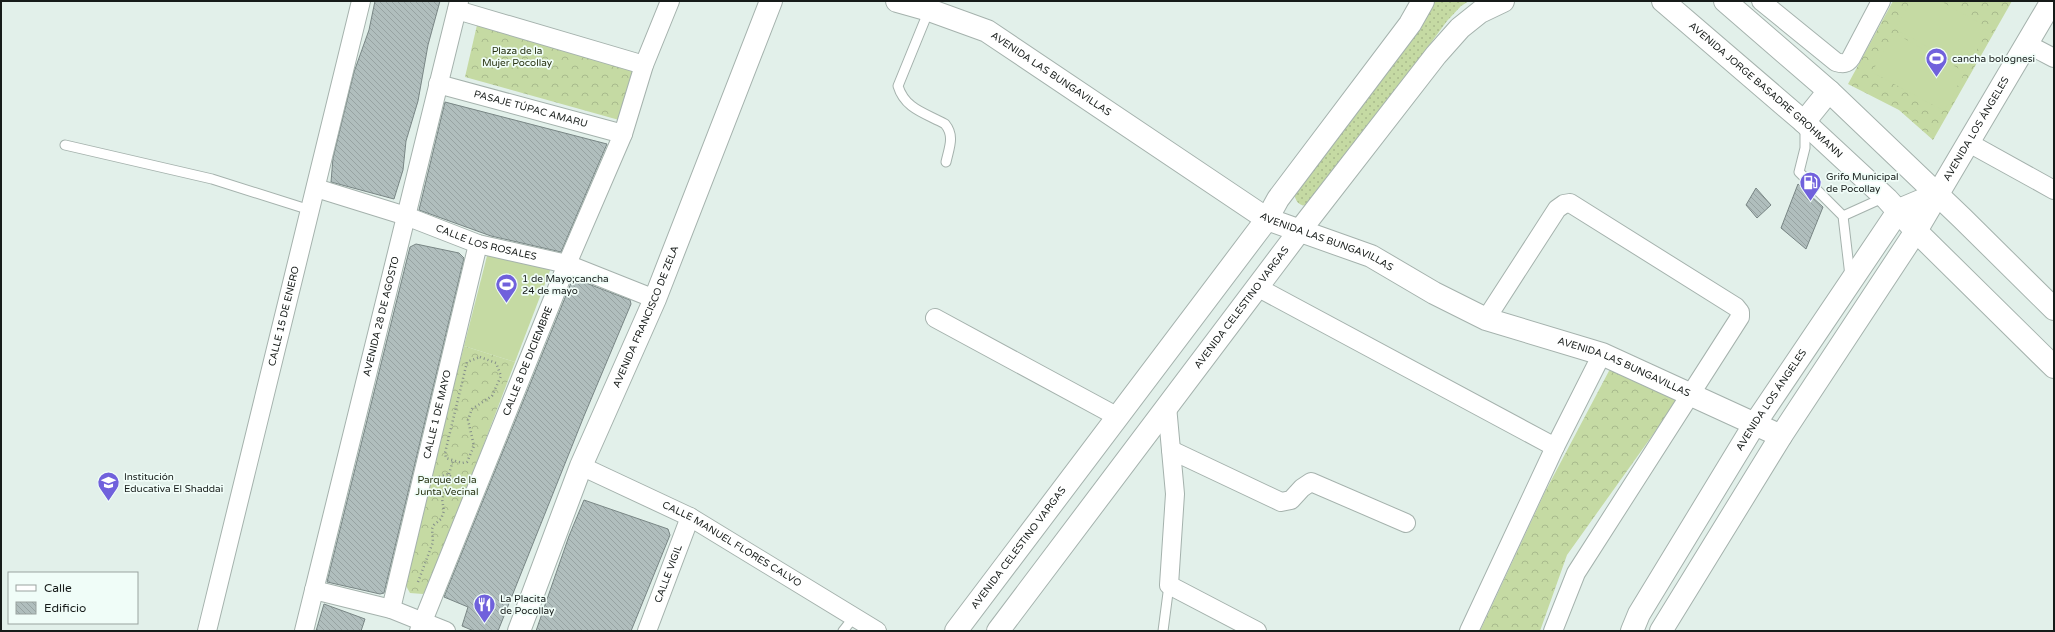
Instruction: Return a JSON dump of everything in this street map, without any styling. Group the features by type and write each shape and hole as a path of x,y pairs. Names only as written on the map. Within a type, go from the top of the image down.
{"main road":[{"name":"AVENIDA FRANCISCO DE ZELA","path":"519,631 581,466 655,300 771,1"},
{"name":"AVENIDA LAS BUNGAVILLAS","path":"897,1 929,10 988,31 1267,219 1301,229 1372,256 1434,293 1486,320 1602,354 1754,425 1781,436"},
{"name":"AVENIDA CELESTINO VARGAS","path":"956,631 1267,219 1278,199 1410,24 1423,1"},
{"name":"AVENIDA CELESTINO VARGAS","path":"998,631 1301,229 1436,55 1460,28 1480,12 1503,1"},
{"name":"AVENIDA JORGE BASADRE GROHMANN","path":"1663,1 1804,122 1892,204 1916,231 2054,367"},
{"path":"1725,1 1829,91 1938,194 2054,309"},
{"name":"AVENIDA LOS ÁNGELES","path":"1661,631 1781,436 1916,231 2052,1"},
{"path":"1804,122 1829,91"},
{"path":"1892,204 1938,194"},
{"name":"AVENIDA LOS ÁNGELES","path":"1632,631 1639,614 1754,425 1851,282 1892,204"},
{"path":"1165,354 1193,373"}],"street":[{"name":"CALLE 15 DE ENERO","path":"207,631 362,1"},
{"name":"CALLE 8 DE DICIEMBRE","path":"421,626 567,264 623,134 644,65 670,1"},
{"path":"1760,1 1836,62 1845,63 1851,58 1881,1"},
{"path":"458,6 644,65"},
{"name":"AVENIDA 28 DE AGOSTO","path":"304,631 458,6"},
{"path":"2027,44 2054,58"},
{"name":"PASAJE TÚPAC AMARU","path":"438,84 623,134"},
{"path":"1969,143 2054,190"},
{"name":"CALLE LOS ROSALES","path":"316,188 406,216 478,244 567,264 655,300"},
{"path":"1486,320 1557,209 1564,204 1570,203 1736,307 1740,312 1740,317 1576,573 1553,631"},
{"name":"CALLE 1 DE MAYO","path":"391,609 478,244"},
{"path":"1257,287 1555,447"},
{"path":"935,318 1118,417"},
{"path":"1469,631 1555,447 1602,354"},
{"path":"1167,406 1172,450 1174,494 1169,585 1257,631"},
{"path":"1172,450 1281,502 1291,500 1302,488 1311,482 1406,523"},
{"name":"CALLE MANUEL FLORES CALVO","path":"581,466 690,517 848,624 877,631"},
{"name":"CALLE VIGIL","path":"647,631 690,517"},
{"path":"314,590 391,609 421,626 446,631"}],"lane":[{"path":"929,10 898,86 901,97 907,104 945,124 950,130 951,139 946,162"},
{"path":"1804,122 1805,148 1799,172 1843,216 1851,282"},
{"path":"65,145 212,179 310,210"},
{"path":"1843,216 1892,204"},
{"path":"1163,631 1169,585"}],"path":[{"path":"480,357 496,363 501,376 492,396 472,409 468,420 474,446 467,462 462,463 453,460 446,458 445,453 467,362 480,357"},
{"path":"418,582 433,542 432,529 434,524 441,519 444,511 442,499 453,460"},
{"path":"437,478 448,474"},
{"path":"448,474 465,487"}],"green space":[{"path":"1435,1 1469,1 1461,6 1447,21 1314,202 1307,205 1301,205 1298,203 1294,193"},
{"path":"1893,1 2012,1 1933,140 1899,110 1848,84"},
{"path":"1911,1 1940,1 1989,28 1967,68 1895,29"},
{"name":"Plaza de la Mujer Pocollay","path":"480,12 643,58 619,120 465,77"},
{"path":"1894,33 1965,72 1944,111 1872,72"},
{"path":"488,252 551,268 515,362 464,346"},
{"name":"Parque de la Junta Vecinal","path":"464,346 515,362 429,589 423,594 410,593 405,584 434,461"},
{"path":"1610,369 1679,398 1567,555 1540,631 1480,631 1545,492"}],"building":[{"path":"375,1 440,1 428,45 418,101 406,141 403,170 394,199 331,182 333,158 354,72 369,30"},
{"path":"445,102 607,144 561,252 491,236 419,210"},
{"path":"1798,184 1823,207 1806,249 1781,228"},
{"path":"1756,188 1771,205 1757,218 1746,205"},
{"path":"416,244 459,253 464,258 384,593 380,594 327,582 410,247"},
{"path":"573,278 630,300 631,304 584,416 498,631 474,631 462,626 468,607 444,597"},
{"path":"584,500 668,529 670,535 631,631 536,631 569,536"},
{"path":"324,604 365,619 361,631 316,631"}],"place":[{"name":"cancha bolognesi","path":"1937,78"},
{"name":"Grifo Municipal de Pocollay","path":"1811,202"},
{"name":"1 de Mayo;cancha 24 de mayo","path":"507,304"},
{"name":"Institución Educativa El Shaddai","path":"108,502"},
{"name":"La Placita de Pocollay","path":"485,624"}]}
